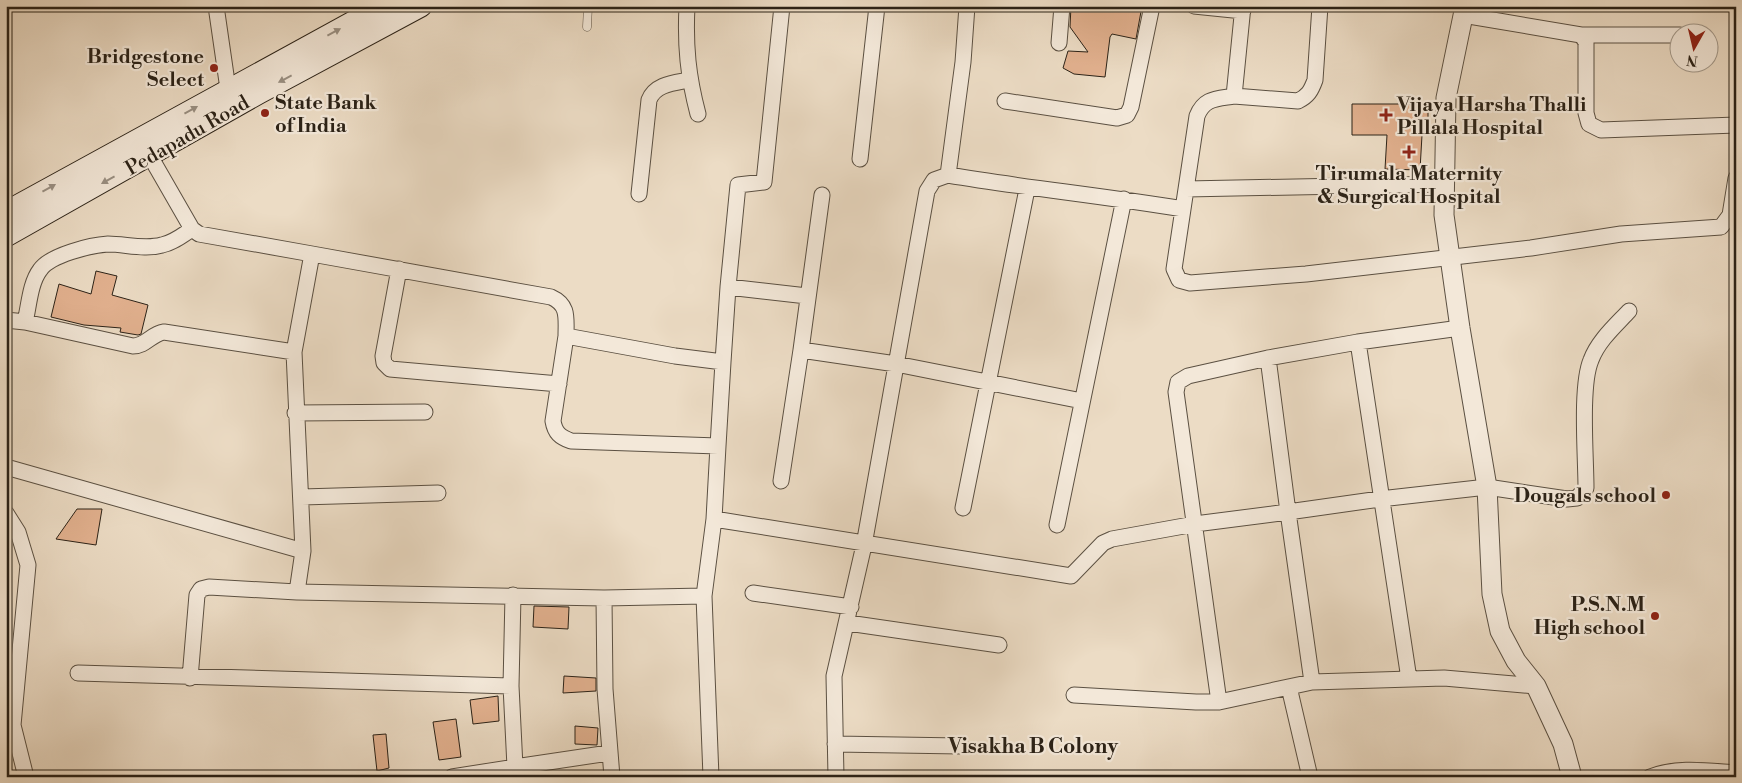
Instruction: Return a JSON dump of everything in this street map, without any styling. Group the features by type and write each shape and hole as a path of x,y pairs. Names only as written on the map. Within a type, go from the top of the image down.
{"main road":[{"name":"Pedapadu Road","path":"6,212 382,6"},
{"name":"Pedapadu Road","path":"6,236 259,93 421,6"}],"street":[{"path":"216,6 228,89"},
{"path":"687,6 686,55 689,80 698,114"},
{"path":"711,777 704,596 714,520 728,287 738,185 764,182 782,6"},
{"path":"860,159 877,6"},
{"path":"948,175 963,62 967,6"},
{"path":"1059,42 1062,6"},
{"path":"1004,101 1117,118 1127,115 1131,107 1152,6"},
{"path":"1194,6 1243,8 1234,96"},
{"path":"1320,6 1315,80 1306,96 1298,100 1234,96 1207,100 1200,108 1174,269 1179,280 1190,283 1306,274 1621,234 1721,227 1730,215 1736,178"},
{"path":"1572,777 1563,744 1536,686 1516,661 1500,630 1492,594 1487,487 1460,328 1444,214 1446,98 1464,10 1581,35 1670,35"},
{"path":"1581,35 1586,42 1586,113 1589,124 1601,130 1736,125"},
{"path":"639,194 652,93 662,86 689,80"},
{"path":"150,156 192,229 209,236 551,297 561,301 566,310 566,336 553,421 555,430 560,437 571,441 718,446"},
{"path":"836,777 834,676 852,607 864,545 927,191 934,180 948,175 1027,188 1124,199 1183,209"},
{"path":"1186,189 1445,184"},
{"path":"963,508 990,384 1027,188"},
{"path":"781,481 822,195"},
{"path":"1056,525 1124,199"},
{"path":"25,322 34,284 44,265 87,247 107,244 161,246 177,240 192,229"},
{"path":"298,592 303,551 302,497 295,413 294,352 312,254"},
{"path":"399,269 383,356 384,363 390,369 558,384"},
{"path":"728,287 807,296"},
{"path":"714,520 1064,577 1076,573 1103,543 1112,539 1195,524 1380,499 1487,487 1567,499 1577,498 1586,488 1586,378 1590,360 1599,345 1629,311"},
{"path":"6,320 25,322 133,346 139,346 152,335 164,332 294,352"},
{"path":"1219,702 1176,392 1178,382 1188,376 1268,358 1358,342 1460,328"},
{"path":"566,336 675,356 723,362"},
{"path":"1358,342 1380,499 1409,679"},
{"path":"801,350 896,364 1082,401"},
{"path":"1268,358 1312,682"},
{"path":"295,413 425,412"},
{"path":"6,467 303,551"},
{"path":"302,497 438,493"},
{"path":"6,513 18,532 28,566 13,725 26,777"},
{"path":"190,678 197,595 201,588 298,592 604,598 704,596"},
{"path":"753,593 852,607"},
{"path":"513,595 511,686 515,767"},
{"path":"604,598 605,689 612,777"},
{"path":"848,623 999,645"},
{"path":"78,673 190,678 511,686"},
{"path":"1074,695 1219,702 1312,682 1444,678 1536,686"},
{"path":"1289,687 1310,777"},
{"path":"836,744 961,746"},
{"path":"452,777 609,753"},
{"path":"1650,777 1660,773 1688,770 1736,773"}],"lane":[{"path":"587,27 588,6"}],"building":[{"path":"1071,6 1142,6 1136,39 1112,34 1110,37 1105,77 1074,74 1063,68 1068,51 1088,52 1070,27"},
{"path":"1352,104 1428,104 1428,135 1422,135 1420,170 1385,169 1387,135 1352,135"},
{"path":"96,271 117,276 112,295 148,305 141,334 120,332 121,328 84,325 51,317 59,284 91,294"},
{"path":"77,509 102,509 96,545 56,539"},
{"path":"534,606 569,607 568,629 533,627"},
{"path":"564,676 596,678 596,691 563,693"},
{"path":"498,696 499,721 473,724 470,700"},
{"path":"456,719 461,757 439,760 433,722"},
{"path":"575,726 598,728 597,745 575,744"},
{"path":"386,734 389,768 377,771 373,735"}],"waterway":[{"path":"6,555 6,604"}],"place":[{"name":"Bridgestone Select","path":"214,68"},
{"name":"State Bank of India","path":"265,113"},
{"name":"Vijaya Harsha Thalli Pillala Hospital","path":"1386,115"},
{"name":"Tirumala Maternity & Surgical Hospital","path":"1409,152"},
{"name":"Dougals school","path":"1666,495"},
{"name":"P.S.N.M High school","path":"1655,616"}],"district":[{"name":"Visakha B Colony","path":"1033,746"}]}
